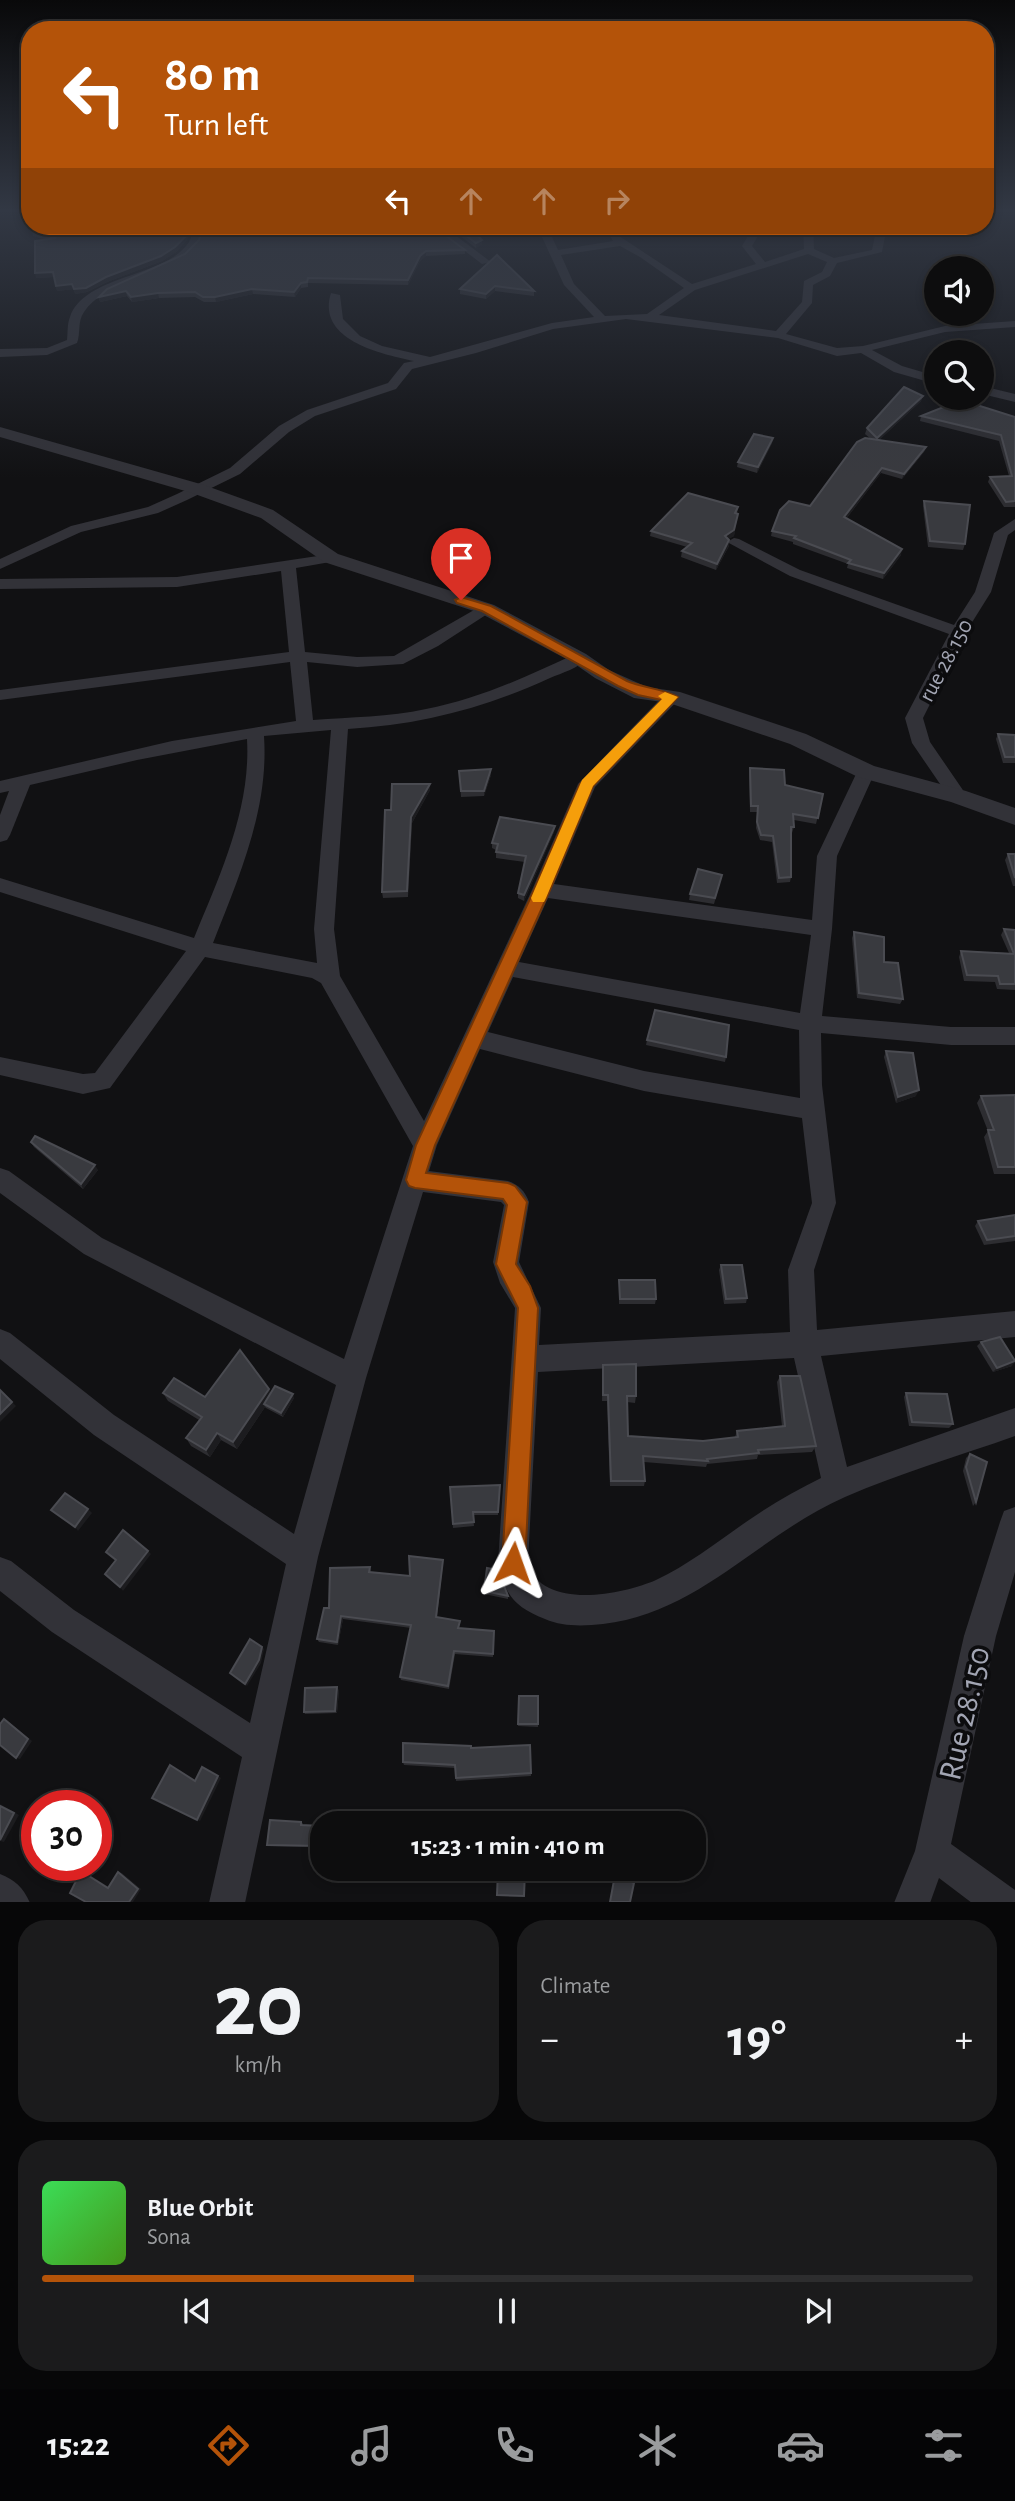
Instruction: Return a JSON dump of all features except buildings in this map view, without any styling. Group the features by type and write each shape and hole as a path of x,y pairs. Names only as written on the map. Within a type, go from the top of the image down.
{"street":[{"path":"0,353 49,352 65,347 73,341 76,315 92,300"},
{"path":"335,300 339,323 357,337 396,353 428,360"},
{"path":"583,300 601,318"},
{"path":"649,317 674,300"},
{"path":"779,335 807,300"},
{"path":"0,565 58,536 153,510 235,471 284,429 311,413 383,391 391,386 408,366 472,351 552,326 601,318 649,317 779,335 837,352 863,349 945,329 1015,324"},
{"path":"863,349 885,365 924,377"},
{"path":"994,393 1015,398"},
{"path":"1,433 198,489 267,514 331,558 486,609 579,658 602,674 642,693 672,697 798,739 866,772 958,796 1015,817"},
{"name":"rue 28.150","path":"958,796 921,743 914,718 958,632 983,592 1001,533 1015,523"},
{"path":"734,542 795,573 958,632"},
{"path":"0,584 75,582 107,586 178,582 250,574 288,564 331,558"},
{"path":"288,564 305,725"},
{"path":"0,695 299,656 358,662 397,661 424,648 486,609"},
{"path":"0,786 120,757 255,732 425,715 510,691 579,658"},
{"path":"227,1902 303,1558 352,1378 425,1145 542,890 587,784 672,697"},
{"path":"340,725 324,929 329,977 425,1145"},
{"path":"0,1066 83,1084 102,1081 201,948 240,851 257,763 255,732"},
{"path":"837,1485 802,1315 801,1271 821,1220 824,1203 812,1110 810,1024 822,929 827,856 866,772"},
{"path":"0,835 22,781"},
{"path":"0,885 201,948 317,971 329,977"},
{"path":"542,890 822,929"},
{"path":"506,968 810,1024 883,1033 1015,1036"},
{"path":"474,1038 644,1081 812,1110"},
{"path":"0,1179 93,1246 352,1378"},
{"path":"415,1180 508,1192 517,1202 506,1264 511,1277 523,1292 528,1308 513,1563 523,1591 561,1610 580,1611 640,1602 668,1591 775,1520 837,1485 1015,1422"},
{"path":"525,1359 807,1344 1015,1324"},
{"path":"0,1342 104,1425 303,1558"},
{"name":"Rue 28.150","path":"912,1902 932,1852 981,1636 1015,1522"},
{"path":"0,1572 63,1621 262,1750"},
{"path":"932,1852 1002,1902"},
{"path":"0,1892 12,1902"}],"slow traffic":[{"path":"538,898 587,784 672,697 665,696"}],"route":[{"path":"461,600 486,609 579,658 602,674 642,693 672,697 587,784 542,890 425,1145 415,1180 508,1192 517,1202 506,1264 511,1277 523,1292 528,1308 513,1563"}]}
